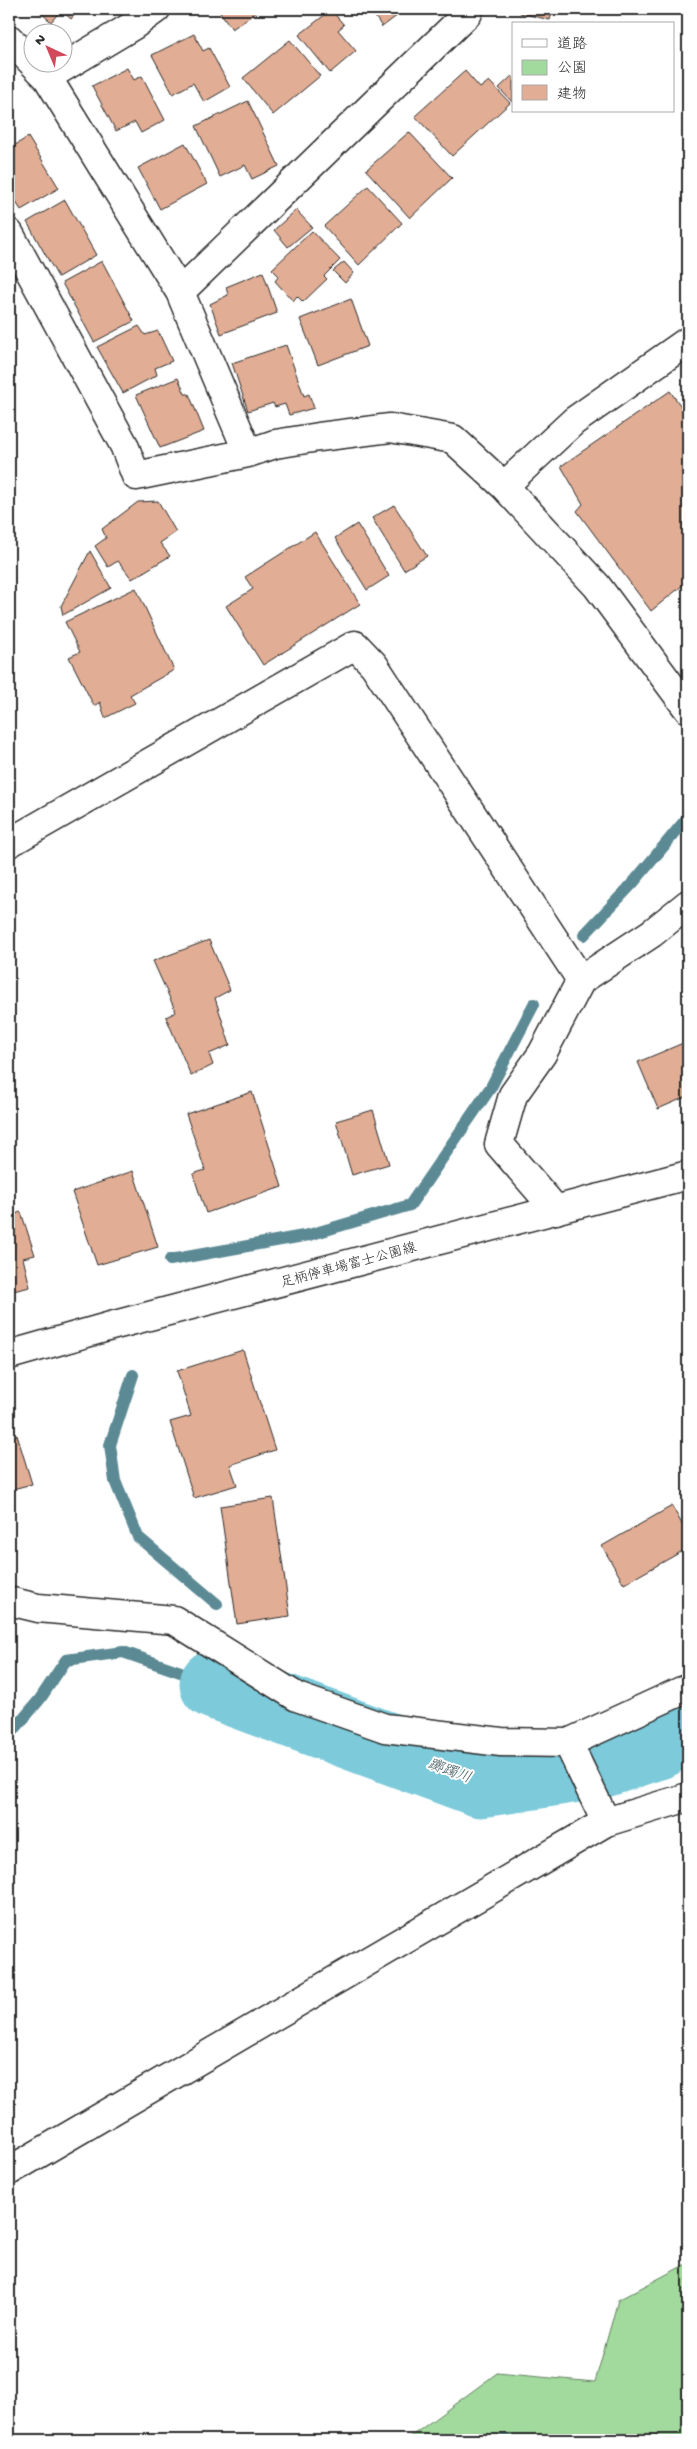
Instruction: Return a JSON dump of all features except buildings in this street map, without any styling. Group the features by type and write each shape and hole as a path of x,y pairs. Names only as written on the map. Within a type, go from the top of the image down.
{"street":[{"path":"47,76 134,25 156,9"},
{"path":"180,292 468,14 470,9"},
{"path":"9,39 47,76 180,292 248,453"},
{"path":"9,233 124,445 136,476 248,453 284,442 390,428 453,439 504,486 597,586 688,708"},
{"path":"504,486 574,421 688,341"},
{"path":"9,843 356,645 374,665 581,980"},
{"path":"556,1210 499,1144 513,1095 542,1054 581,980 652,933 688,904"},
{"name":"足柄停車場富士公園線","path":"9,1355 111,1326 688,1175"},
{"path":"9,1601 38,1608 174,1620 297,1697 385,1728 501,1742 568,1743 688,1688"},
{"path":"568,1743 606,1822"},
{"path":"9,2171 606,1822 688,1797"}],"green space":[{"path":"688,2263 688,2440 406,2440 497,2373 595,2382 618,2300"}],"waterway":[{"path":"584,935 633,883 688,817"},
{"path":"170,1260 309,1235 410,1205 491,1087 534,1004"},
{"path":"133,1375 110,1445 115,1481 138,1537 217,1604"},
{"path":"9,1736 40,1699 66,1660 123,1652 215,1684"},
{"name":"躑躅川","path":"215,1684 481,1782 597,1764 658,1744 688,1726"}]}
